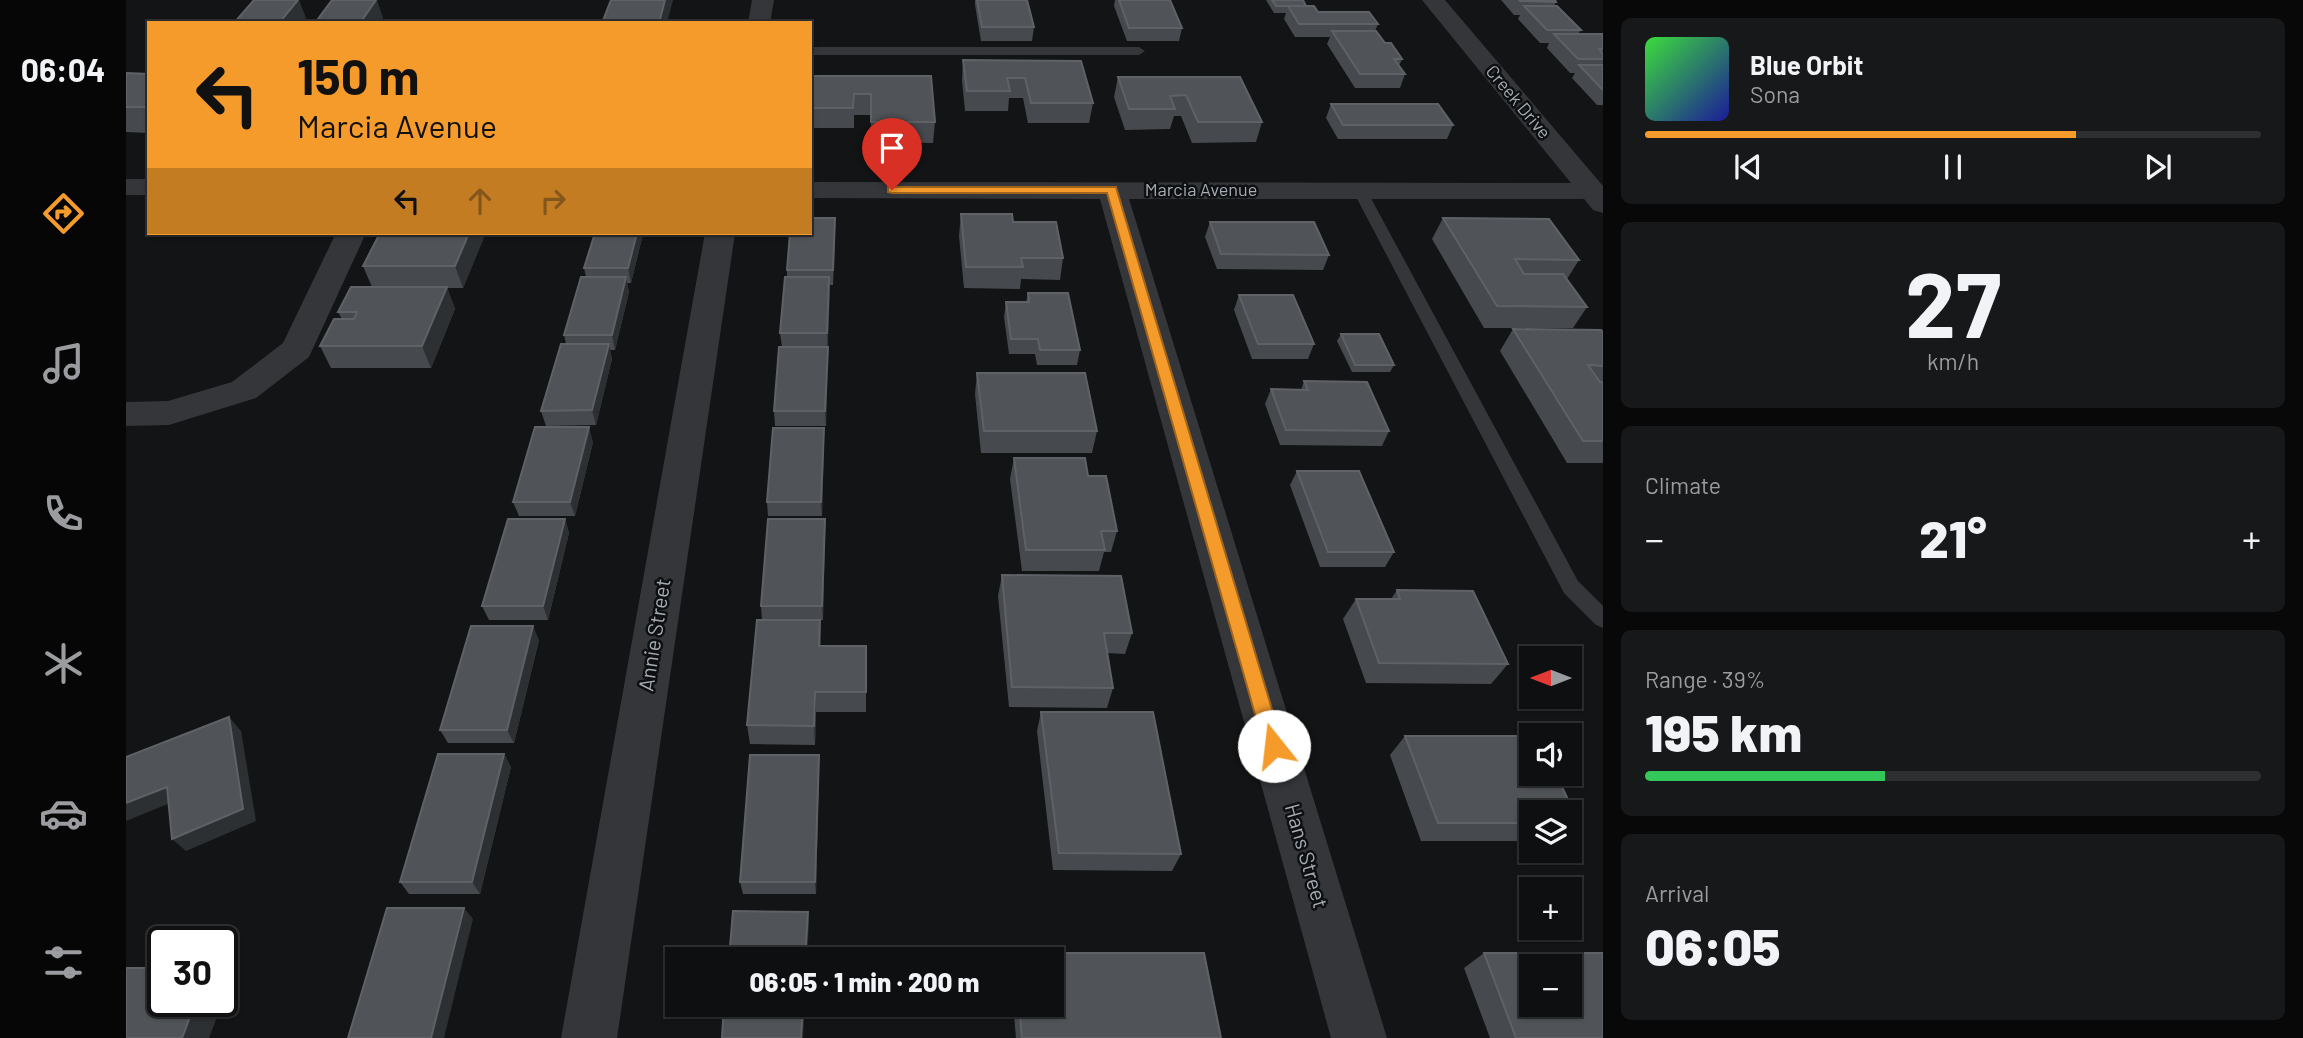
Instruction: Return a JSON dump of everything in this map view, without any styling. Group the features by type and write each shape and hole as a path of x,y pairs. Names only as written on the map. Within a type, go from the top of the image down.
{"street":[{"path":"759,21 763,0"},
{"name":"Creek Drive","path":"1433,0 1597,197"},
{"path":"126,187 147,187"},
{"name":"Marcia Avenue","path":"812,190 1360,191 1597,197"},
{"name":"Hans Street","path":"1112,190 1359,1038"},
{"path":"126,414 169,413 244,390 297,349 350,235"},
{"name":"Annie Street","path":"589,1038 720,235"}],"lane":[{"path":"812,51 1139,51"},
{"path":"1360,191 1571,587 1603,619"}],"building":[{"path":"254,0 298,0 281,21 236,21"},
{"path":"332,0 376,0 361,21 316,21"},
{"path":"611,0 665,0 660,21 603,21"},
{"path":"977,0 1027,0 1034,27 982,27"},
{"path":"1119,0 1170,0 1182,28 1129,28"},
{"path":"1272,0 1303,0 1306,6 1276,6"},
{"path":"1555,0 1556,2 1520,1"},
{"path":"1288,6 1314,6 1318,12 1369,12 1378,24 1299,24"},
{"path":"1524,6 1557,6 1581,30 1547,30"},
{"path":"1332,31 1376,31 1385,43 1391,43 1402,59 1394,59 1405,74 1360,74"},
{"path":"1554,34 1603,34 1603,49 1599,49 1603,59 1578,59"},
{"path":"963,60 1081,61 1093,103 1031,103 1025,78 1007,78 1010,91 967,91"},
{"path":"1579,65 1603,65 1603,90"},
{"path":"126,73 147,74 147,107 126,107"},
{"path":"812,76 931,76 935,122 871,122 871,94 854,94 853,108 812,108"},
{"path":"1118,77 1240,77 1262,122 1198,122 1186,95 1170,96 1175,109 1129,109"},
{"path":"1331,104 1438,104 1453,125 1343,125"},
{"path":"961,214 1012,214 1013,222 1056,222 1063,258 1021,258 1023,267 966,267"},
{"path":"812,218 835,218 833,270 787,270 790,235 812,235"},
{"path":"1443,218 1549,219 1579,260 1515,259 1524,274 1563,274 1587,307 1497,306"},
{"path":"1210,222 1314,222 1329,255 1221,254"},
{"path":"379,235 468,235 455,266 363,266"},
{"path":"594,235 636,235 628,268 584,268"},
{"path":"581,277 626,277 612,335 564,335"},
{"path":"785,277 829,277 827,333 780,333"},
{"path":"351,287 447,287 422,346 320,346 334,319 354,319 357,312 338,312"},
{"path":"1028,293 1068,293 1080,350 1040,350 1038,339 1011,339 1006,302 1029,302"},
{"path":"1239,295 1293,295 1314,344 1258,344"},
{"path":"1513,329 1603,332 1603,366 1588,365 1600,382 1603,382 1603,441 1583,441"},
{"path":"1341,334 1379,334 1394,365 1355,365"},
{"path":"561,344 609,344 592,410 541,411"},
{"path":"779,347 828,347 825,411 774,411"},
{"path":"977,373 1085,373 1097,431 984,431"},
{"path":"1304,381 1367,382 1389,431 1286,430 1271,389 1308,390"},
{"path":"535,427 589,427 570,502 513,502"},
{"path":"773,428 824,428 821,502 767,502"},
{"path":"1014,458 1085,458 1088,476 1106,476 1117,531 1101,531 1105,550 1026,550"},
{"path":"1297,471 1359,471 1394,552 1328,552"},
{"path":"508,519 565,519 543,606 482,606"},
{"path":"768,519 825,519 822,606 761,606"},
{"path":"1002,575 1121,576 1132,633 1104,633 1113,688 1012,687"},
{"path":"1397,590 1473,591 1508,664 1379,663 1356,599 1400,599"},
{"path":"757,620 820,620 819,646 866,646 866,692 815,692 814,726 747,725"},
{"path":"471,626 533,626 507,730 440,730"},
{"path":"1041,712 1153,712 1181,854 1059,853"},
{"path":"229,717 243,809 172,839 167,787 126,803 126,757"},
{"path":"1405,736 1519,736 1519,786 1562,786 1568,800 1519,800 1519,823 1438,823"},
{"path":"438,754 504,754 472,882 400,882"},
{"path":"750,755 819,755 815,882 740,882"},
{"path":"387,908 464,908 431,1038 348,1038"},
{"path":"733,911 808,912 806,947 730,947"},
{"path":"1064,953 1204,953 1221,1038 1022,1038 1020,1017 1064,1017"},
{"path":"1484,953 1603,953 1603,1038 1516,1038"},
{"path":"126,968 147,968 147,1017 190,1017 182,1038 126,1038"},
{"path":"723,1017 802,1017 801,1038 722,1038"}],"route":[{"path":"892,190 1112,190 1274,746"}]}
